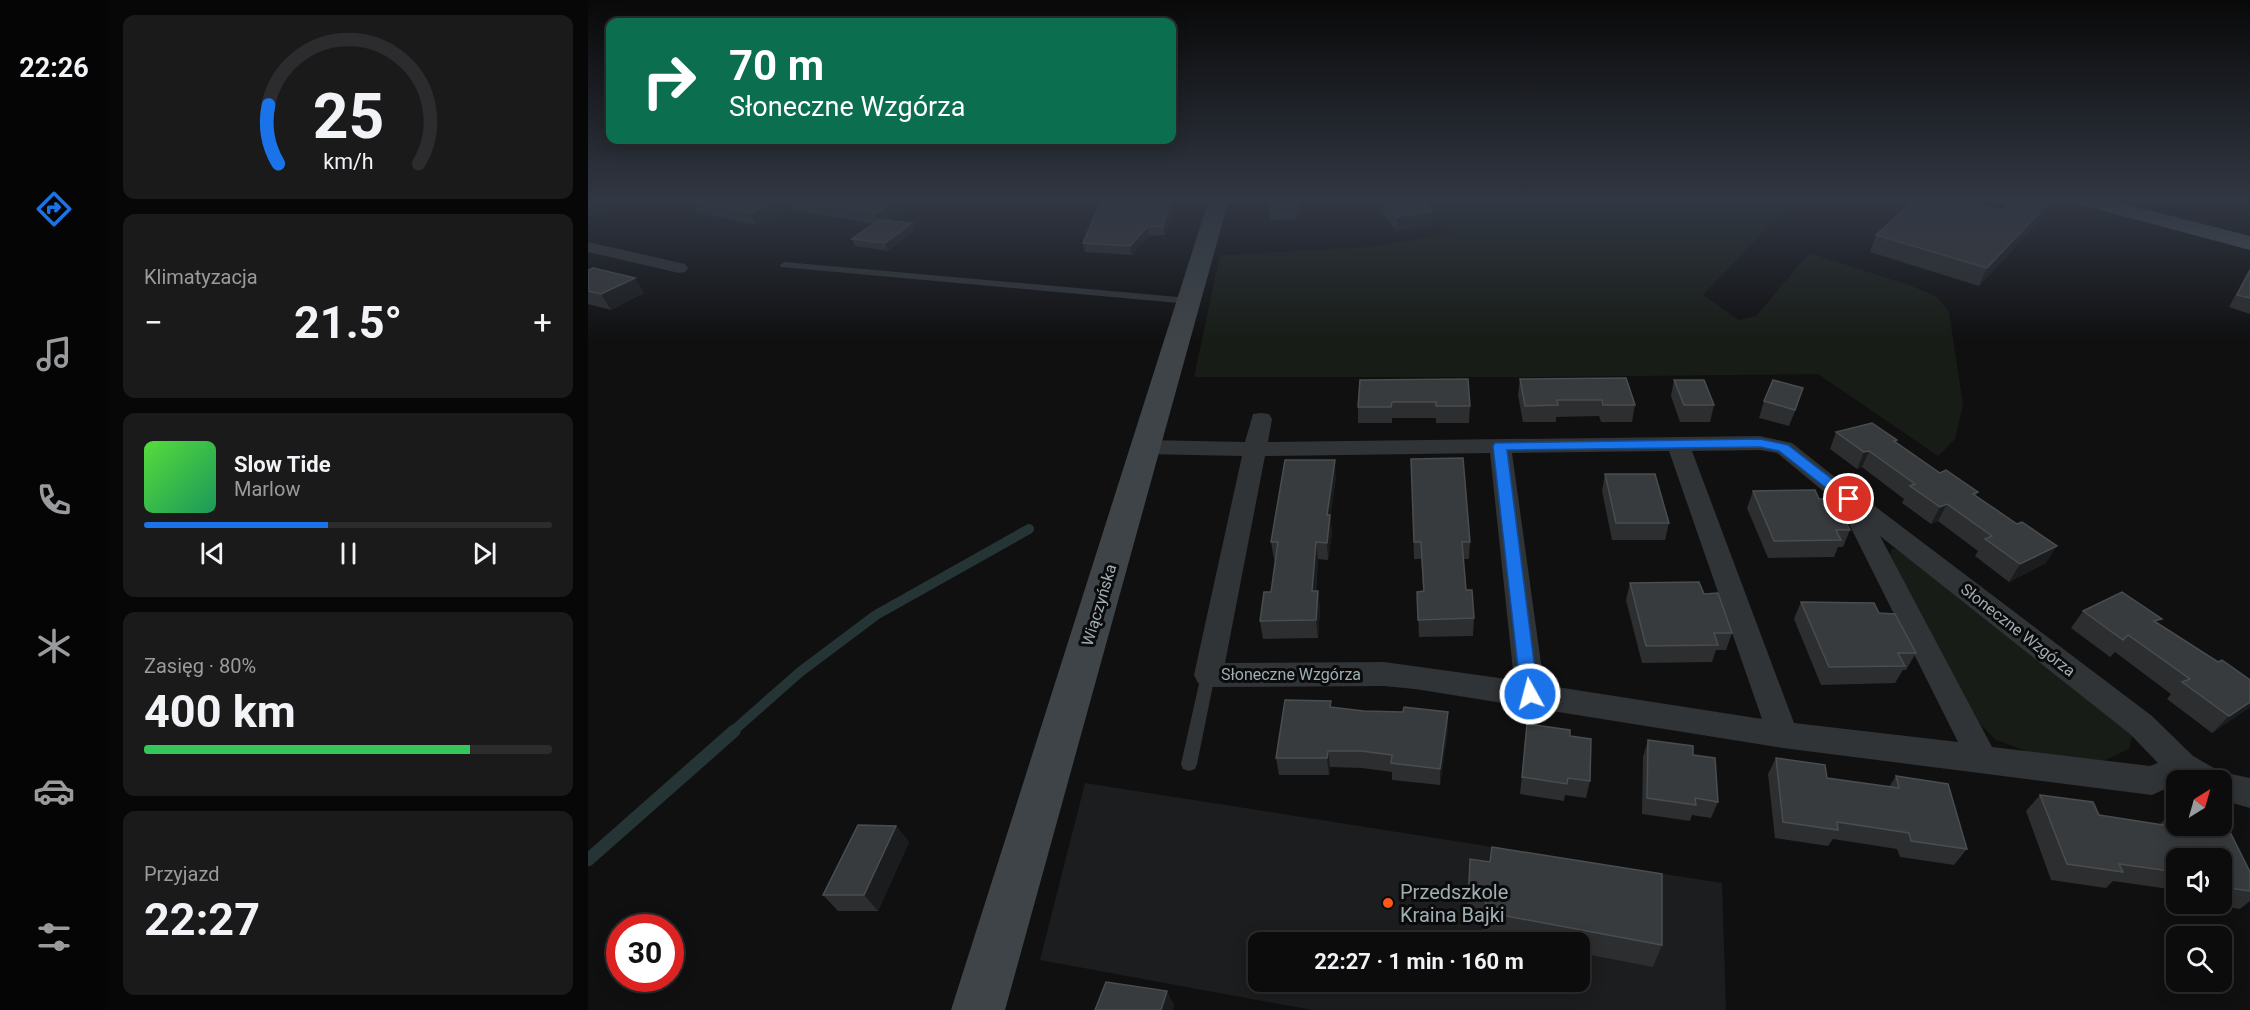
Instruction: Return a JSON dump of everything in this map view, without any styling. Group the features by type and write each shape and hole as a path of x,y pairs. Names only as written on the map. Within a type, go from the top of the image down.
{"street":[{"name":"Wiączyńska","path":"978,1010 1205,246"},
{"path":"588,247 679,268"},
{"path":"1255,449 1261,419"},
{"name":"Słoneczne Wzgórza","path":"1145,447 1255,449 1760,443 1784,448 2141,725 2192,770"},
{"path":"1678,444 1783,735"},
{"path":"1500,446 1530,694"},
{"name":"Słoneczne Wzgórza","path":"1255,449 1208,675 1384,674 1416,677 1783,735 2152,781 2166,778"},
{"name":"Słoneczne Wzgórza","path":"1849,499 1982,759"},
{"path":"2232,788 2250,792"}],"lane":[{"path":"784,265 1189,301"},
{"path":"1190,764 1208,675"}],"shaded area":[{"path":"1750,246 1703,295 1739,320 1756,316 1809,253 1912,286 1937,297 1949,312 1963,405 1955,439 1938,456 1818,374 1194,377 1220,255 1372,247"},
{"path":"1892,549 1898,549 2125,724 2132,736 2129,749 2103,761 2029,752 1996,740 1980,724 1889,557"},
{"name":"Przedszkole Kraina Bajki","path":"1085,783 1722,883 1726,1010 1312,1010 1040,960"}],"building":[{"path":"1913,246 2008,246 1987,268"},
{"path":"593,268 635,278 601,294 588,291 588,270"},
{"path":"2250,270 2250,298 2237,295"},
{"path":"1626,378 1635,405 1603,405 1602,400 1557,400 1558,405 1525,406 1520,379"},
{"path":"1468,379 1470,406 1436,406 1436,402 1392,402 1391,407 1358,407 1360,380"},
{"path":"1674,380 1704,380 1714,405 1684,405"},
{"path":"1773,380 1803,388 1795,410 1764,401"},
{"path":"1872,423 1940,473 1946,470 1978,492 1973,494 2017,524 2022,522 2057,546 2020,564 1985,539 1992,536 1947,504 1940,507 1910,486 1915,484 1869,451 1864,452 1836,432"},
{"path":"1463,458 1470,542 1462,542 1466,590 1472,590 1474,618 1418,620 1417,592 1424,591 1421,542 1414,542 1411,459"},
{"path":"1285,460 1335,460 1327,515 1330,515 1327,543 1316,542 1312,591 1318,591 1316,620 1260,621 1264,592 1271,592 1278,542 1271,542"},
{"path":"1605,474 1655,474 1669,523 1616,523"},
{"path":"1815,490 1819,499 1834,499 1850,530 1836,530 1841,540 1774,541 1753,491"},
{"path":"1699,582 1704,594 1718,593 1732,633 1714,633 1718,645 1646,646 1630,583"},
{"path":"2122,592 2162,619 2154,621 2218,662 2222,660 2250,680 2250,702 2229,716 2182,682 2190,679 2128,635 2123,640 2083,611"},
{"path":"1801,602 1874,603 1879,613 1895,614 1916,653 1898,653 1905,666 1829,667"},
{"path":"1285,700 1331,701 1330,707 1364,711 1403,712 1404,707 1448,712 1440,769 1391,763 1392,755 1361,751 1328,751 1327,758 1276,758"},
{"path":"1527,724 1570,730 1570,736 1591,739 1590,781 1568,778 1567,784 1522,777"},
{"path":"1648,740 1693,746 1693,755 1715,758 1718,802 1695,798 1696,805 1647,798"},
{"path":"1776,758 1825,765 1827,778 1899,788 1896,776 1948,784 1967,849 1911,841 1909,833 1837,822 1838,830 1783,822"},
{"path":"2040,795 2093,802 2099,815 2166,825 2166,836 2232,836 2250,872 2250,891 2232,888 2232,848 2166,848 2166,871 2119,864 2123,872 2067,864"},
{"path":"858,825 896,826 864,895 823,895"},
{"path":"1492,847 1662,874 1662,945 1485,912 1487,889 1469,884 1470,859 1490,862"},
{"path":"1106,982 1167,991 1161,1010 1095,1010"}],"waterway":[{"path":"732,732 800,672 876,615 1029,529"},
{"path":"588,860 734,731"}],"place":[{"name":"Przedszkole Kraina Bajki","path":"1388,903"}],"route":[{"path":"1530,694 1500,446 1760,443 1784,448 1849,499"}]}
